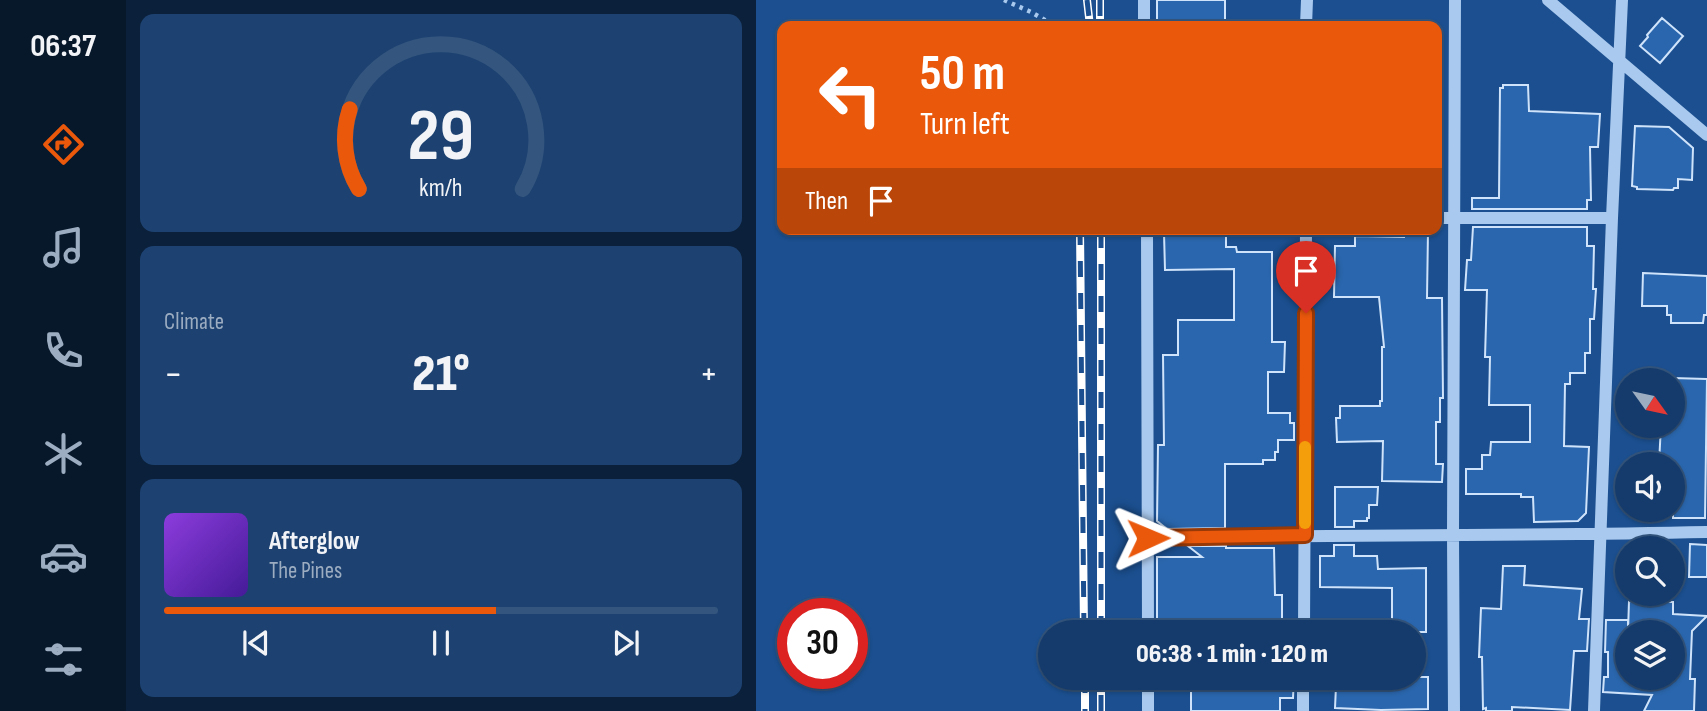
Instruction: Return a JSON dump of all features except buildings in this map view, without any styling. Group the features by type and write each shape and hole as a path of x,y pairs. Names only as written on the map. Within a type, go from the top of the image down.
{"street":[{"path":"1144,0 1144,21"},
{"path":"1306,21 1307,0"},
{"path":"1454,711 1455,0"},
{"path":"1548,0 1707,135"},
{"path":"1594,711 1622,0"},
{"path":"1442,218 1612,218"},
{"path":"1147,235 1148,620"},
{"path":"1304,620 1306,235"},
{"path":"1148,538 1707,533"},
{"path":"1148,690 1148,711"},
{"path":"1303,690 1303,711"}],"path":[{"path":"1004,0 1046,21"}],"railway":[{"path":"1087,0 1089,21"},
{"path":"1100,0 1100,21"},
{"path":"1080,235 1084,620"},
{"path":"1101,235 1101,620"},
{"path":"1085,690 1085,711"},
{"path":"1101,690 1101,711"}],"slow traffic":[{"path":"1305,447 1305,523"}],"route":[{"path":"1148,538 1305,535 1306,313"}]}
